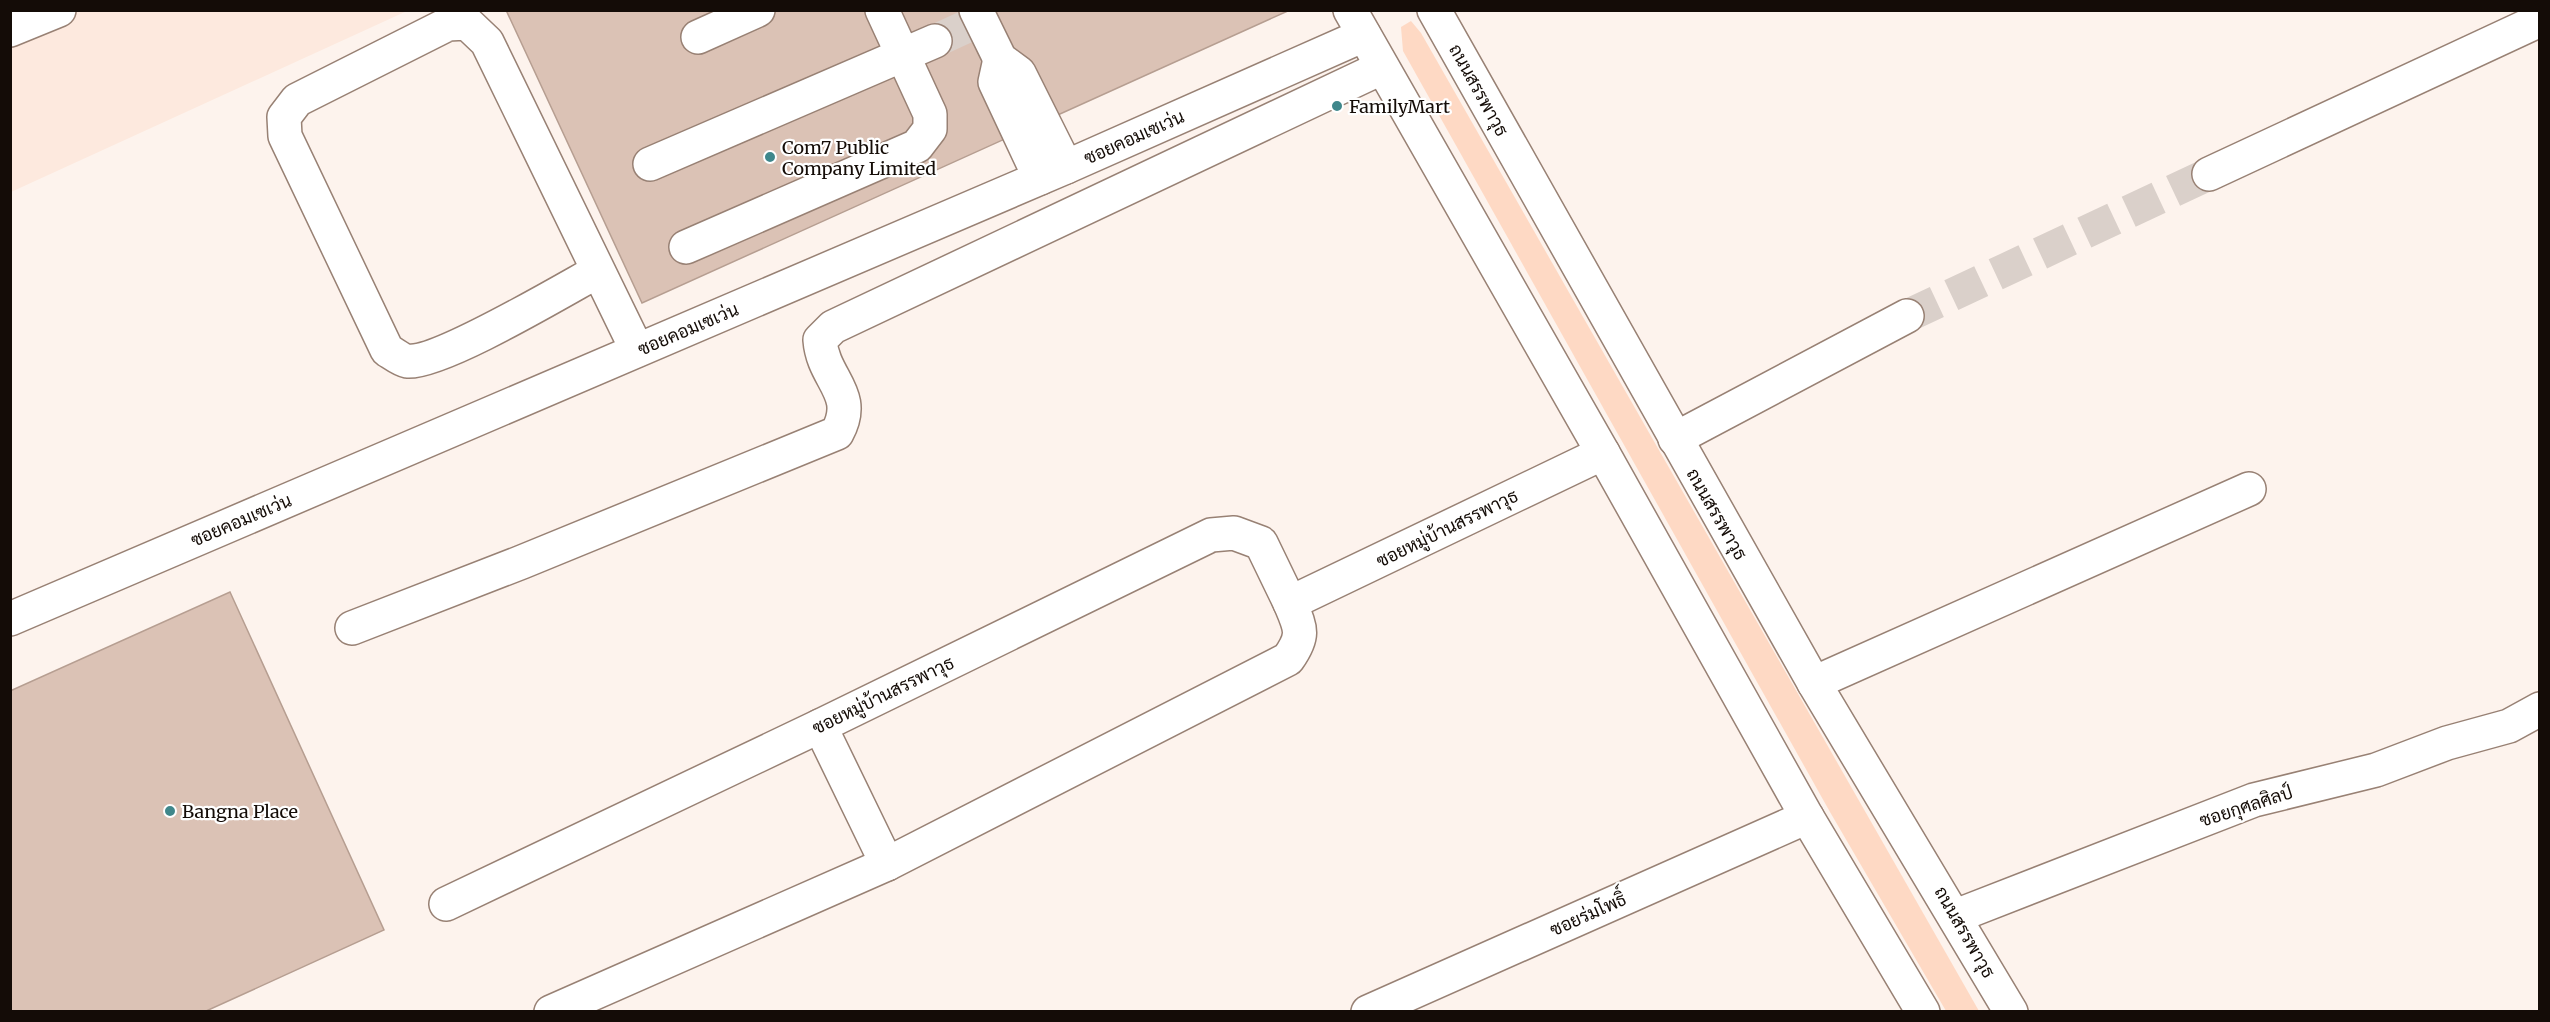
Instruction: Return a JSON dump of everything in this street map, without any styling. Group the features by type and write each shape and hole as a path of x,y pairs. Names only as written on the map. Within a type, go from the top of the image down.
{"street":[{"path":"10,30 59,10"},
{"path":"698,37 758,10"},
{"path":"686,247 916,146 930,129 930,114 882,10"},
{"path":"976,10 1000,59 1019,73 1053,172"},
{"name":"ถนนสรรพาวุธ","path":"1434,10 1814,683 2011,1011"},
{"path":"2210,174 2540,20"},
{"path":"598,271 500,326 429,358 406,361 387,350 285,136 284,117 297,100 448,24 467,23 487,42 637,351"},
{"path":"1357,23 1603,453 1807,817 1923,1011"},
{"name":"ซอยคอมเซเว่น","path":"10,619 1053,172 1357,23"},
{"path":"650,164 935,41"},
{"path":"352,628 522,562 837,433 845,419 846,404 821,355 820,340 833,327 1382,68"},
{"path":"1675,439 1907,316"},
{"name":"ซอยหมู่บ้านสรรพาวุธ","path":"1290,603 1603,453"},
{"path":"1814,683 2249,489"},
{"name":"ซอยหมู่บ้านสรรพาวุธ","path":"446,904 820,726 1211,535 1234,533 1261,543 1299,623 1300,643 1288,659 886,864 551,1011"},
{"name":"ซอยกุศลศิลป์","path":"1956,916 2254,800 2376,770 2447,743 2509,726 2540,710"},
{"path":"820,726 886,864"},
{"name":"ซอยร่มโพธิ์","path":"1368,1011 1807,817"}],"shaded area":[{"path":"11,10 407,11 11,192"},
{"path":"1411,21 1421,33 1979,1011 1946,1011 1830,812 1403,51 1401,27"}],"building":[{"name":"Com7 Public Company Limited","path":"506,10 1290,10 642,303"},
{"name":"Bangna Place","path":"230,592 384,930 204,1012 10,1012 10,691"}],"tunnel":[{"path":"935,41 981,20"},
{"path":"1907,316 2209,174"}],"place":[{"name":"FamilyMart","path":"1337,106"},
{"name":"Com7 Public Company Limited","path":"770,157"},
{"name":"Bangna Place","path":"170,811"}]}
